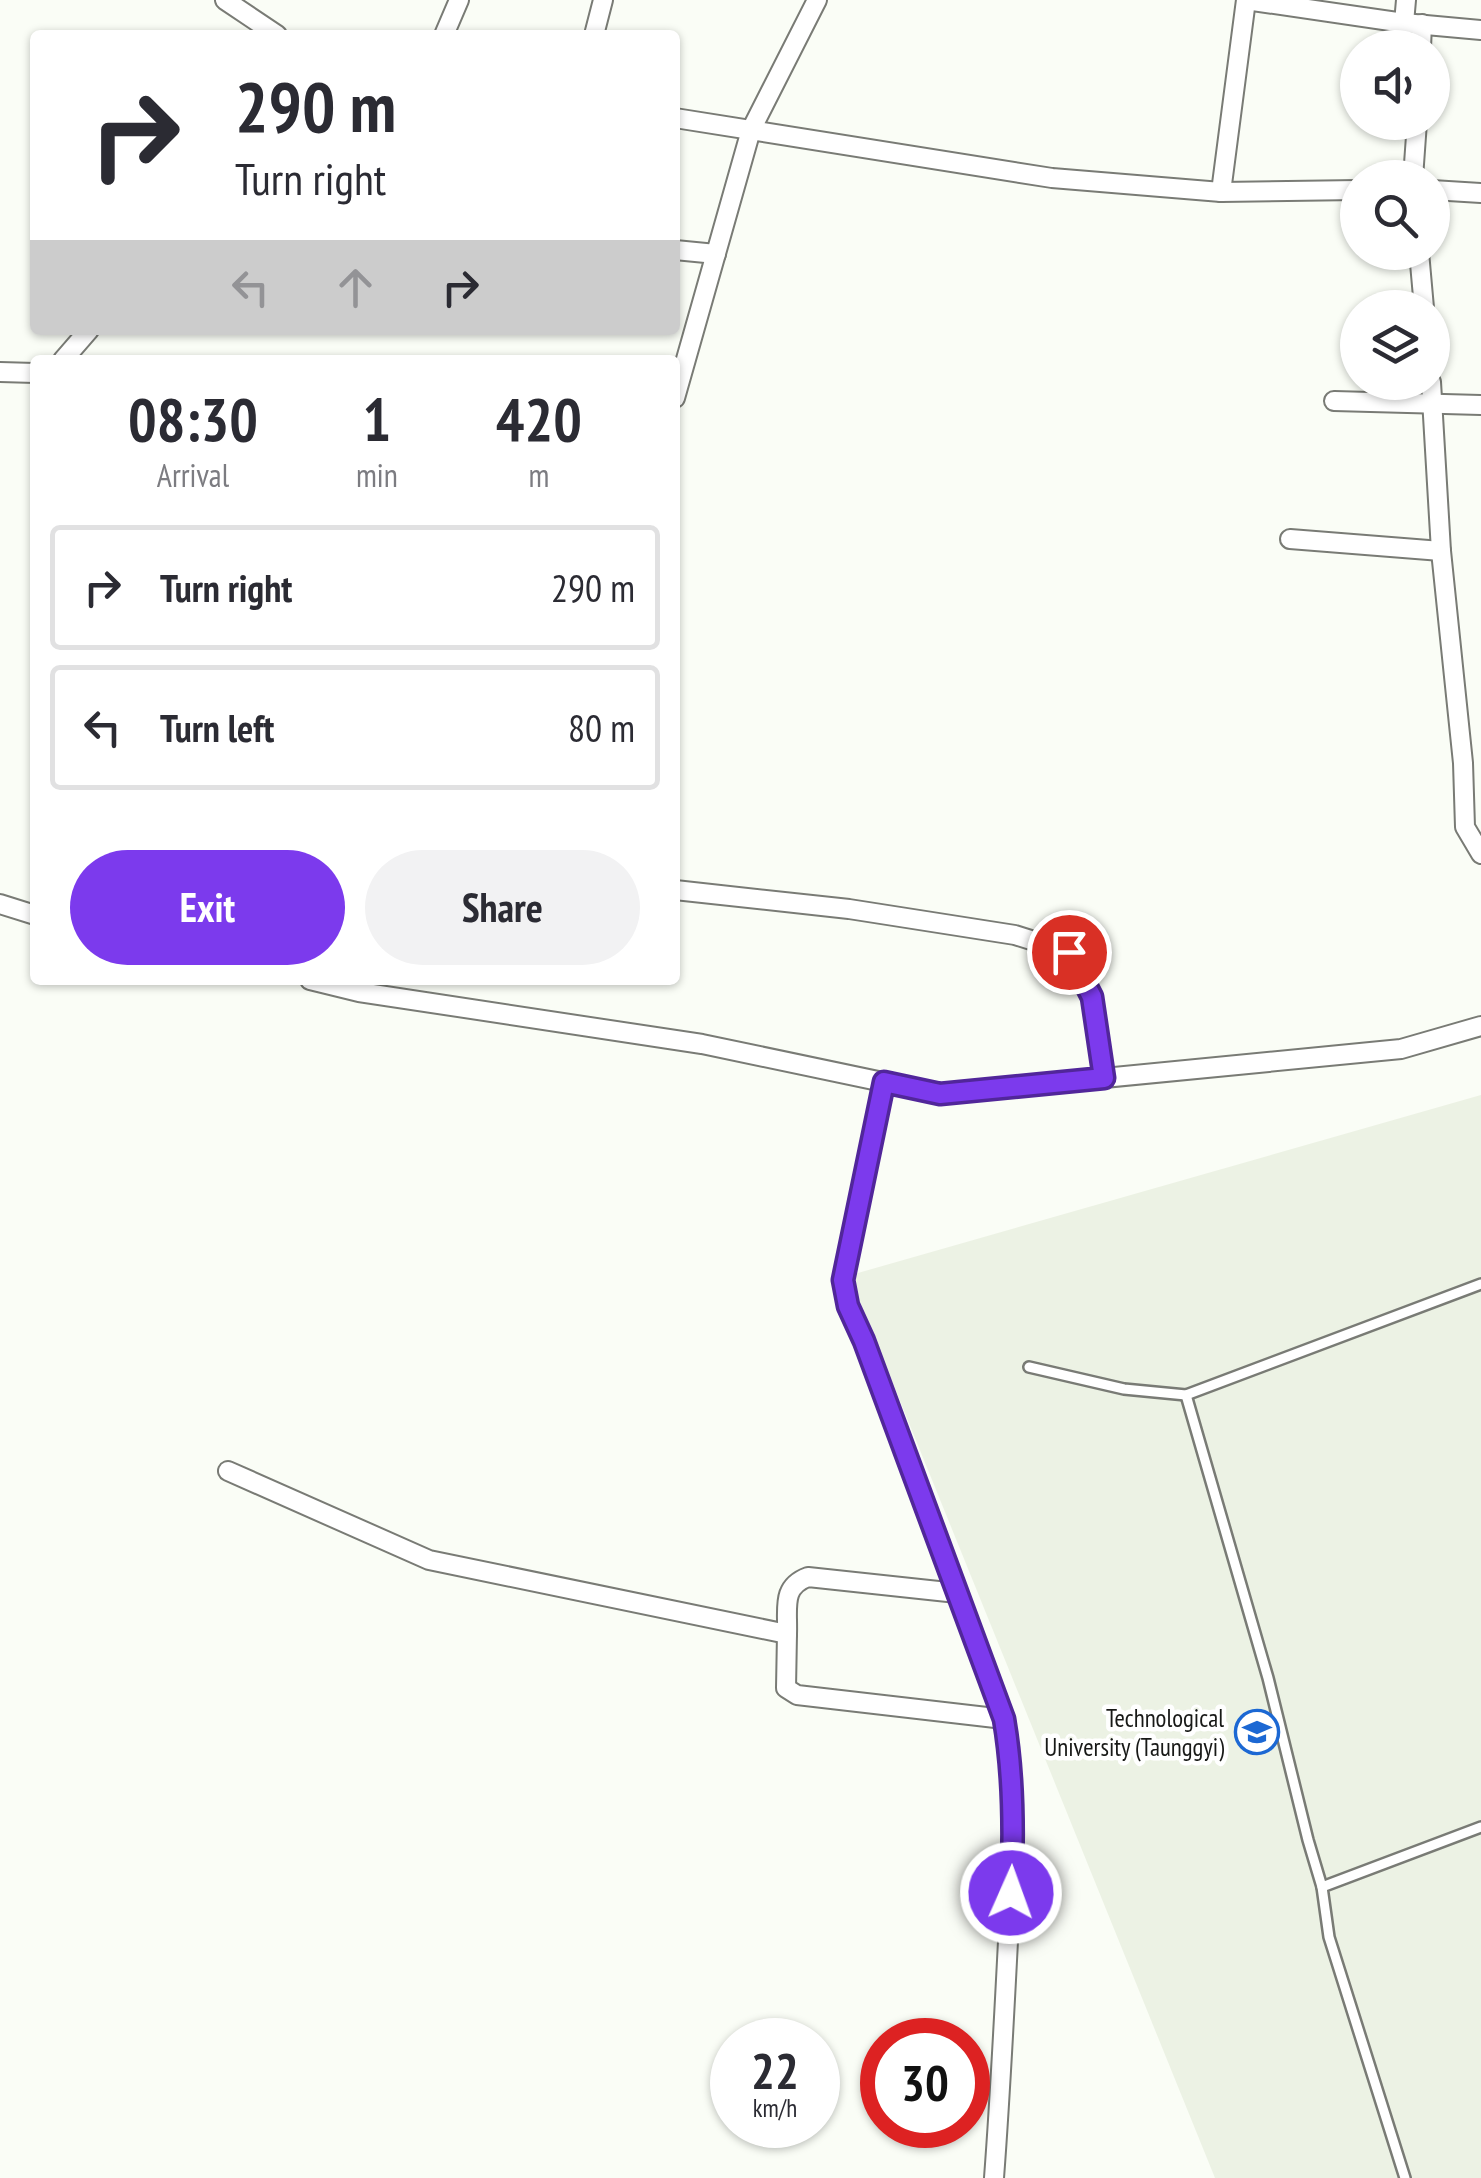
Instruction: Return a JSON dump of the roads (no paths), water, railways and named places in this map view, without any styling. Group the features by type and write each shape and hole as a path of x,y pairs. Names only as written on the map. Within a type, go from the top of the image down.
{"street":[{"path":"224,0 269,30"},
{"path":"446,30 460,0"},
{"path":"595,30 604,0"},
{"path":"680,380 751,130 818,0"},
{"path":"1220,192 1246,0 1481,30"},
{"path":"1406,0 1415,30"},
{"path":"680,119 1052,178 1220,192 1340,190"},
{"path":"1450,191 1481,194"},
{"path":"680,250 716,254"},
{"path":"67,355 85,335"},
{"path":"0,372 30,372"},
{"path":"1334,402 1481,406"},
{"path":"1432,402 1440,550 1463,763 1465,828 1481,854"},
{"path":"1290,539 1440,550"},
{"path":"680,890 868,912 1015,935 1069,952 1092,997 1104,1078"},
{"path":"0,904 30,913"},
{"path":"331,985 702,1044 940,1094 1402,1048 1481,1026"},
{"path":"884,1082 843,1280 848,1306 1004,1719 1011,1762 1013,1856 994,2178"},
{"path":"228,1471 430,1560 787,1634"},
{"path":"957,1593 808,1577 796,1581 789,1590 786,1688 798,1696 1004,1719"}],"lane":[{"path":"1029,1367 1124,1389 1186,1395 1481,1284"},
{"path":"1186,1395 1268,1678 1322,1888 1329,1937 1405,2178"},
{"path":"1322,1888 1481,1827"}],"place":[{"name":"Technological University (Taunggyi)","path":"1257,1732"}]}
